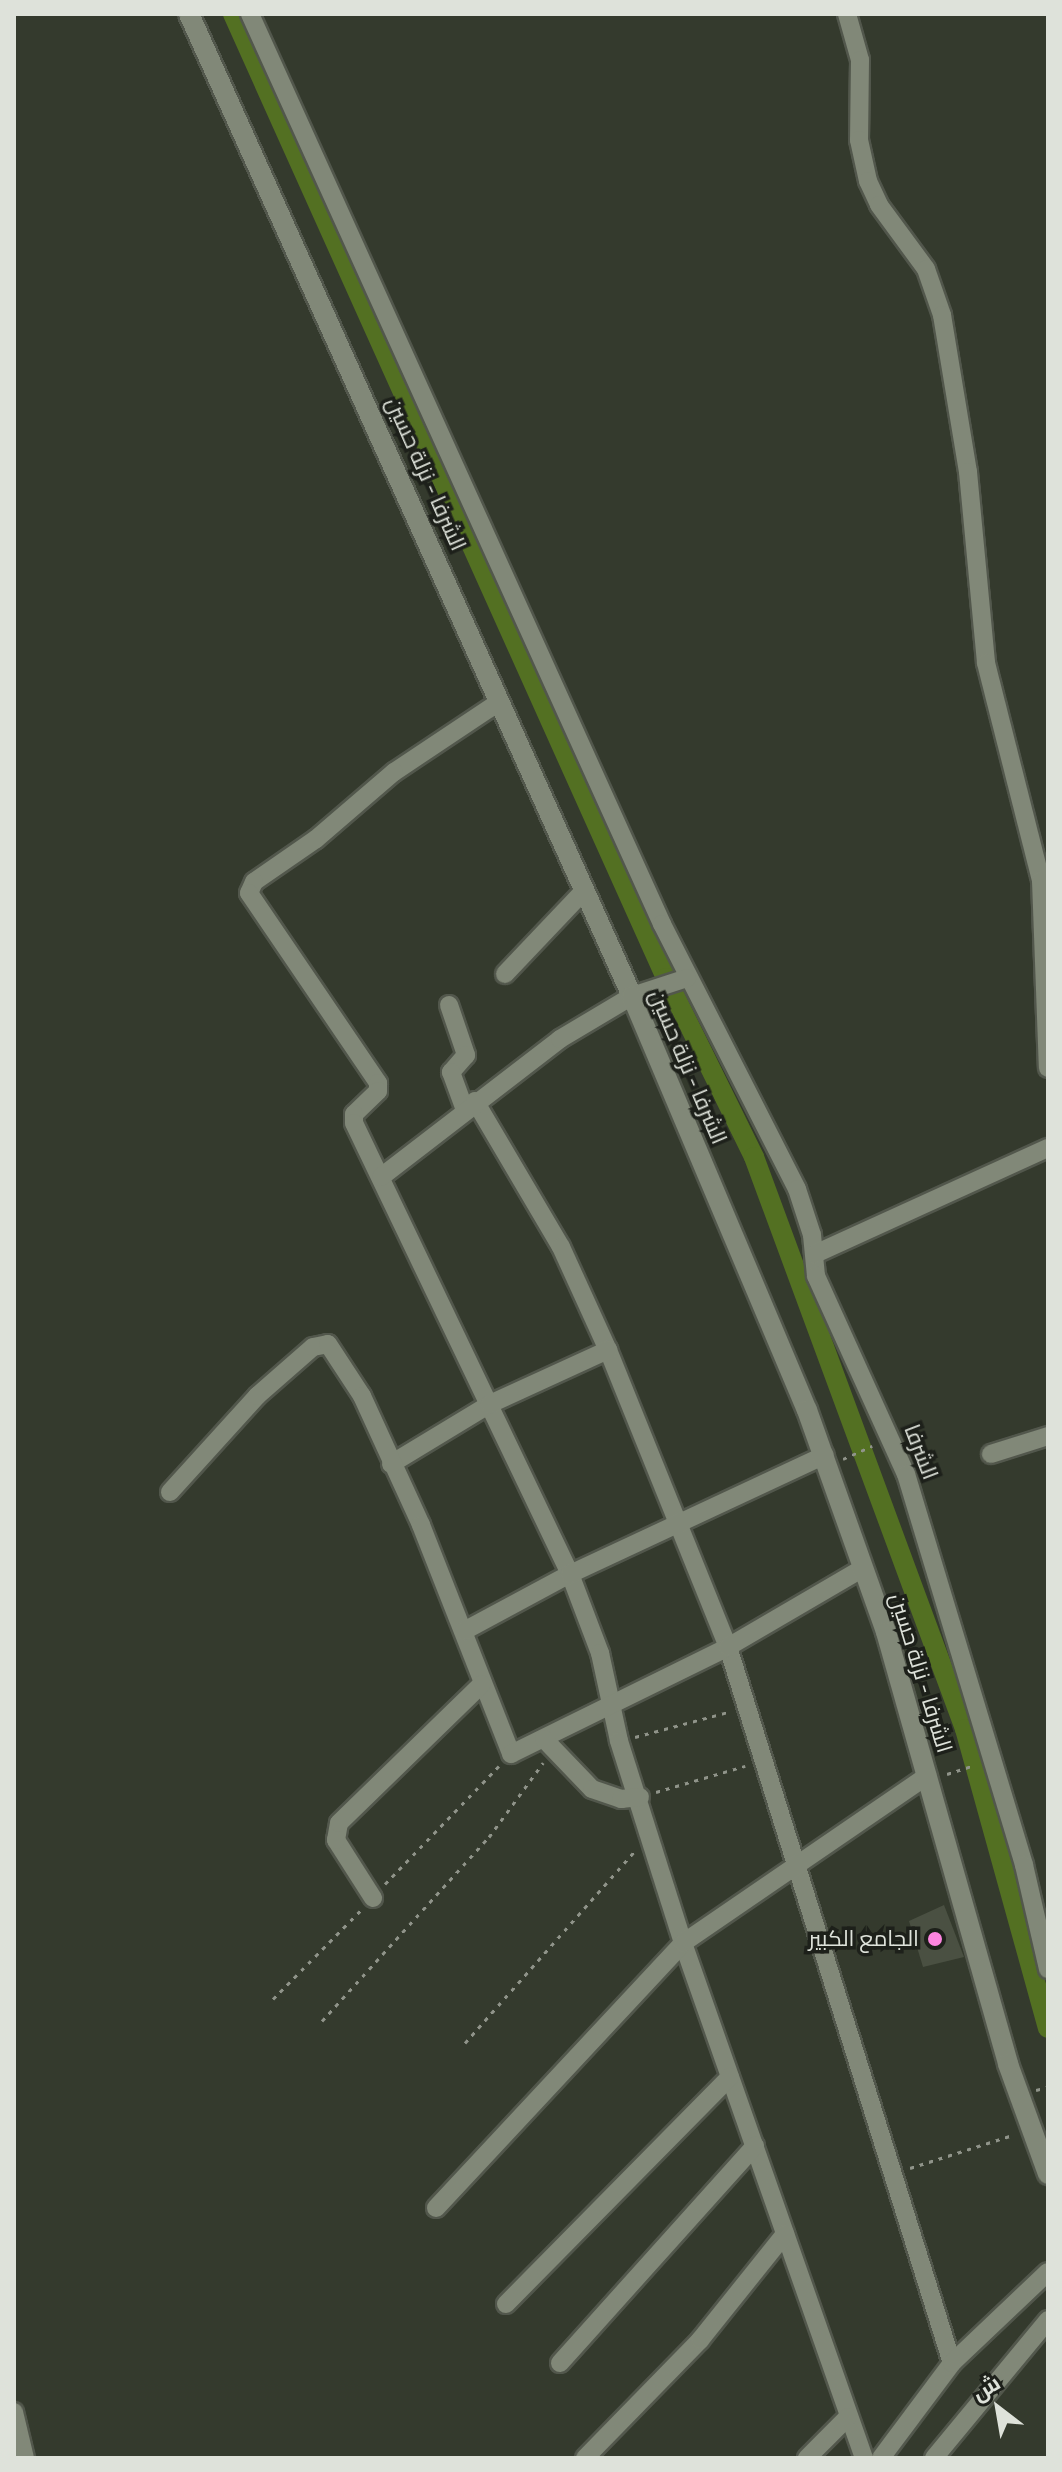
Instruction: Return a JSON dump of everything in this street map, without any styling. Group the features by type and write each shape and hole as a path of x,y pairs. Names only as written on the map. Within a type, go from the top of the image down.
{"street":[{"name":"الشرفا - نزلة حسين","path":"189,14 582,893 632,996 825,1455 927,1776 1030,2129 1048,2174"},
{"name":"الشرفا","path":"250,14 683,979 791,1177 815,1254 821,1287 906,1474 1024,1865 1048,1969"},
{"path":"847,14 860,60 859,140 868,181 879,205 926,269 942,315 968,472 986,663 1028,815 1042,892 1047,947 1043,1030 1048,1068"},
{"path":"499,702 413,757 248,889 378,1083 378,1091 353,1119 570,1574 613,1701 619,1741 640,1797 683,1943 864,2458"},
{"path":"505,974 582,893"},
{"path":"381,1177 560,1039 632,996 683,979"},
{"path":"449,1005 466,1055 451,1072 561,1247 608,1350 728,1647 952,2363"},
{"path":"815,1254 1048,1148"},
{"path":"170,1492 257,1396 319,1344 328,1344 353,1378 464,1631 511,1754 549,1743 613,1701 728,1647 863,1568"},
{"path":"391,1464 490,1404 608,1350"},
{"path":"991,1454 1048,1436"},
{"path":"464,1631 570,1574 825,1455"},
{"path":"373,1898 336,1840 339,1823 482,1684"},
{"path":"549,1743 592,1789 621,1799 640,1797"},
{"path":"436,2208 683,1943 799,1868 927,1776"},
{"path":"506,2304 730,2077"},
{"path":"560,2363 755,2146"},
{"path":"585,2458 700,2340 785,2234"},
{"path":"881,2458 952,2363 1048,2272"},
{"path":"934,2458 1048,2320"},
{"path":"14,2412 25,2458"},
{"path":"807,2458 848,2417"}],"path":[{"path":"853,1454 882,1441"},
{"path":"619,1741 747,1707"},
{"path":"322,2021 489,1837 549,1743"},
{"path":"273,1999 511,1754"},
{"path":"640,1797 764,1761"},
{"path":"960,1770 985,1761"},
{"path":"465,2043 651,1833"},
{"path":"895,2173 1030,2129"}],"building":[{"name":"الجامع الكبير","path":"944,1905 964,1957 923,1967 909,1921"}],"waterway":[{"path":"233,14 666,978 754,1157 965,1729 1048,2028"}],"place":[{"name":"الجامع الكبير","path":"935,1939"}]}
